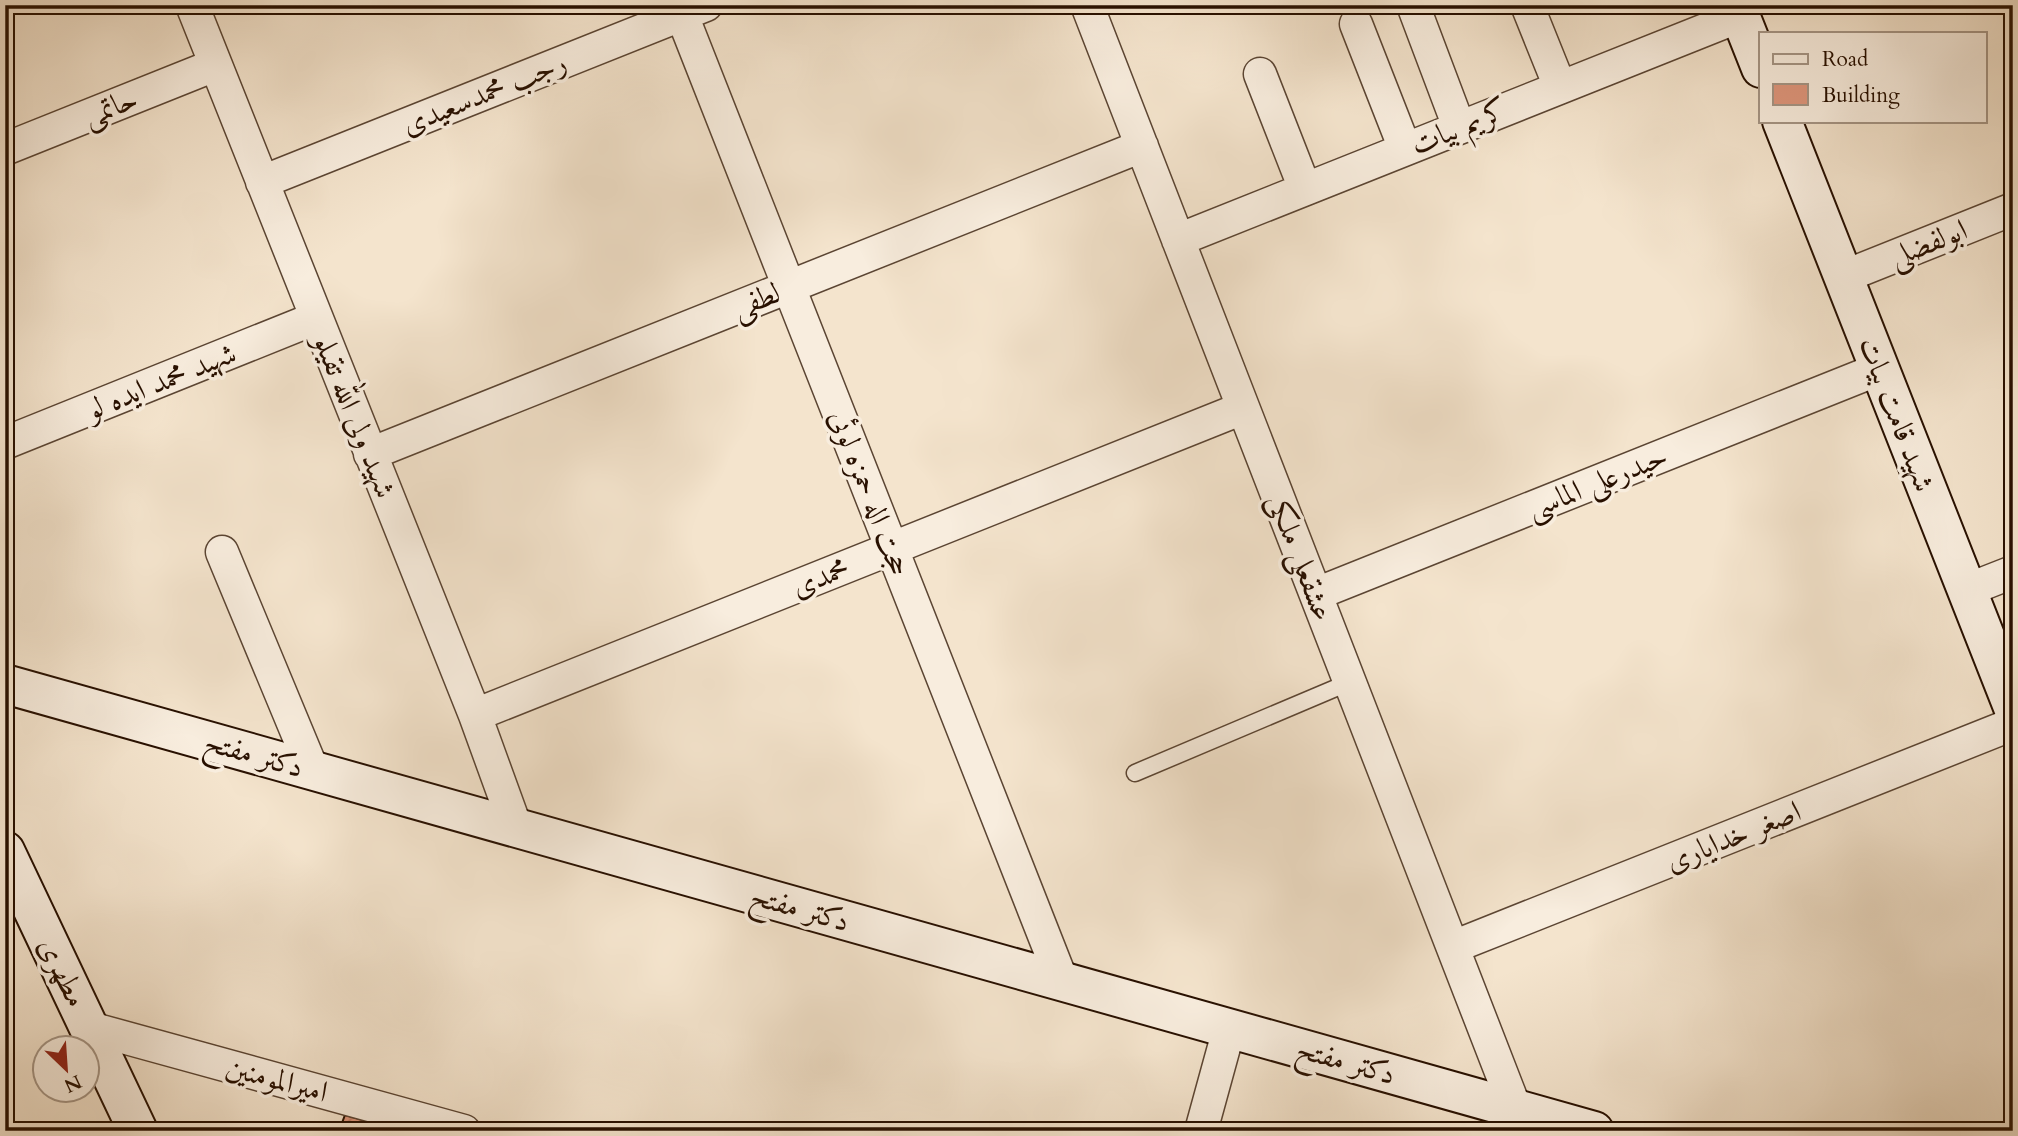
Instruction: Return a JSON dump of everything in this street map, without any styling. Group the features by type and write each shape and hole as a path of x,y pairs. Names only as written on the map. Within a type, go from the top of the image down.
{"main road":[{"path":"1738,10 1759,63"},
{"name":"شهید قامت بیات","path":"1782,122 2013,707"},
{"name":"دکتر مفتح","path":"5,684 1594,1131"},
{"name":"مطهری","path":"5,851 138,1131"}],"street":[{"name":"شهید ولی الله تقیلو","path":"191,5 475,715 516,828"},
{"name":"عشقعلی ملکی","path":"1087,5 1515,1108"},
{"path":"1413,5 1460,127"},
{"path":"1527,5 1560,87"},
{"name":"رجب محمدسعیدی","path":"262,182 689,8"},
{"name":"حجت اله حمزه لوئی","path":"689,8 789,287 1062,981"},
{"name":"کریم بیات","path":"1178,240 1560,87 1738,10"},
{"path":"1356,24 1405,149"},
{"name":"حاتمی","path":"5,149 215,65"},
{"path":"1260,74 1304,189"},
{"name":"لطفی","path":"370,454 1142,146"},
{"name":"ابولفضلی","path":"1843,277 2013,209"},
{"name":"شهید محمد ایده لو","path":"5,443 316,318"},
{"name":"حیدرعلی الماسی","path":"1315,594 1879,369"},
{"name":"محمدی","path":"475,715 1243,408"},
{"path":"222,552 313,771"},
{"path":"1966,590 2013,572"},
{"name":"اصغر خدایاری","path":"1453,947 2013,724"},
{"name":"امیرالمومنین","path":"90,1028 464,1131"},
{"path":"1201,1131 1229,1029"}],"lane":[{"path":"1135,773 1350,682"}],"building":[{"path":"345,1115 404,1131 339,1131"}]}
